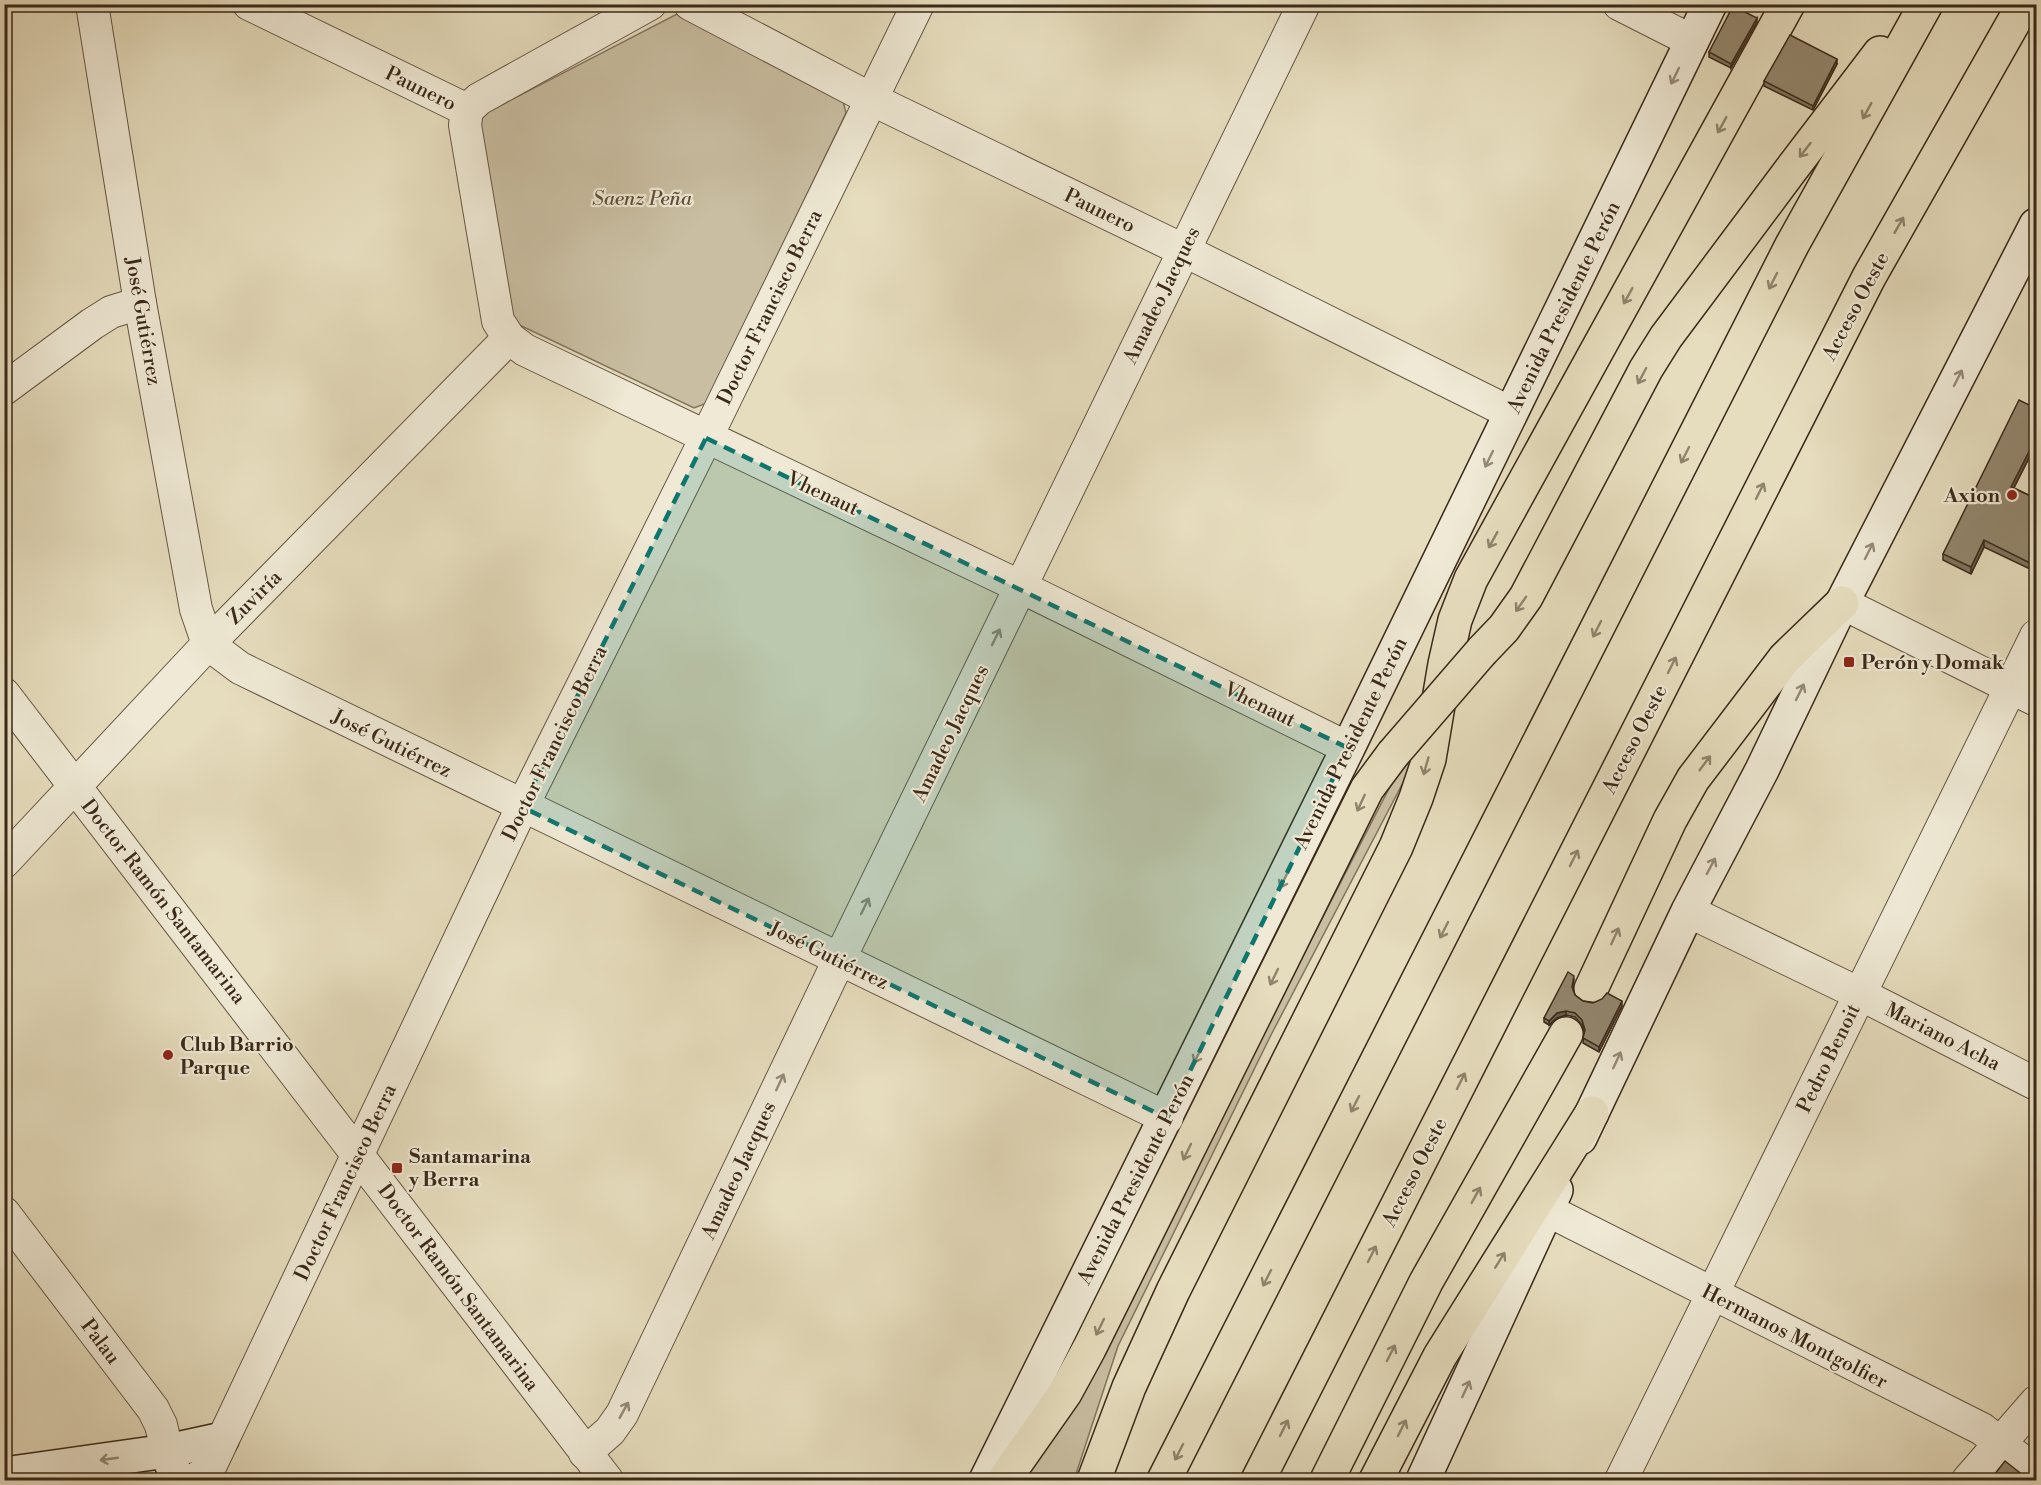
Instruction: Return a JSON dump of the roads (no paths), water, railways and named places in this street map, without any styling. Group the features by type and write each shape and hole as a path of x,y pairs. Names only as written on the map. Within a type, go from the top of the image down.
{"highway":[{"path":"1760,56 1782,4"},
{"path":"1094,1480 1129,1387 1173,1291 1400,837 1429,759 1444,664 1455,620 1471,579 1788,4"},
{"path":"1004,1480 1065,1394 1089,1349 1367,789 1393,754 1504,628 1526,597 1646,369 1666,337 1918,4"},
{"path":"1164,1480 1792,245 1926,4"},
{"name":"Acceso Oeste","path":"1257,1480 1869,277 2024,4"},
{"path":"1591,989 1670,820 1693,779 1785,658 1842,603"},
{"path":"1327,1480 1426,1282 1566,1034"},
{"path":"1376,1480 1440,1356 1592,1113"}],"main road":[{"name":"Avenida Presidente Perón","path":"986,1480 1167,1118 1710,4"},
{"path":"1424,1480 1592,1113 1688,911 1762,770 1842,603 2037,225"},
{"path":"4,1474 172,1466 222,1439"}],"street":[{"name":"José Gutiérrez","path":"92,4 140,303 196,609 208,644 240,668 522,807 1167,1118"},
{"name":"Paunero","path":"249,4 467,110 479,99 650,4"},
{"name":"Paunero","path":"690,4 871,99 1183,250 1511,413"},
{"name":"Doctor Francisco Berra","path":"194,1480 208,1471 522,807 706,438 918,4"},
{"name":"Amadeo Jacques","path":"585,1453 610,1431 622,1414 839,960 1304,4"},
{"path":"1619,4 1692,41"},
{"path":"467,110 465,125 498,321 509,338"},
{"path":"4,389 92,324 111,312 140,303"},
{"name":"Vhenaut","path":"509,338 525,350 1021,587 1348,748"},
{"name":"Zuviría","path":"4,862 208,644 509,338"},
{"path":"1842,603 2024,694"},
{"name":"Pedro Benoit","path":"1621,1480 1860,994 2024,694 2037,636"},
{"name":"Doctor Ramón Santamarina","path":"4,694 607,1480"},
{"name":"Mariano Acha","path":"1688,911 1860,994 2037,1084"},
{"name":"Hermanos Montgolfier","path":"1547,1210 1982,1429 2037,1472"},
{"name":"Palau","path":"4,1213 153,1409 161,1425 172,1466"},
{"path":"1968,1480 2037,1402"}],"place":[{"name":"Axion","path":"2012,495"},
{"name":"Perón y Domak","path":"1849,662"},
{"name":"Club Barrio Parque","path":"168,1055"},
{"name":"Santamarina y Berra","path":"397,1168"}],"park label":[{"name":"Saenz Peña","path":"642,198"}]}
